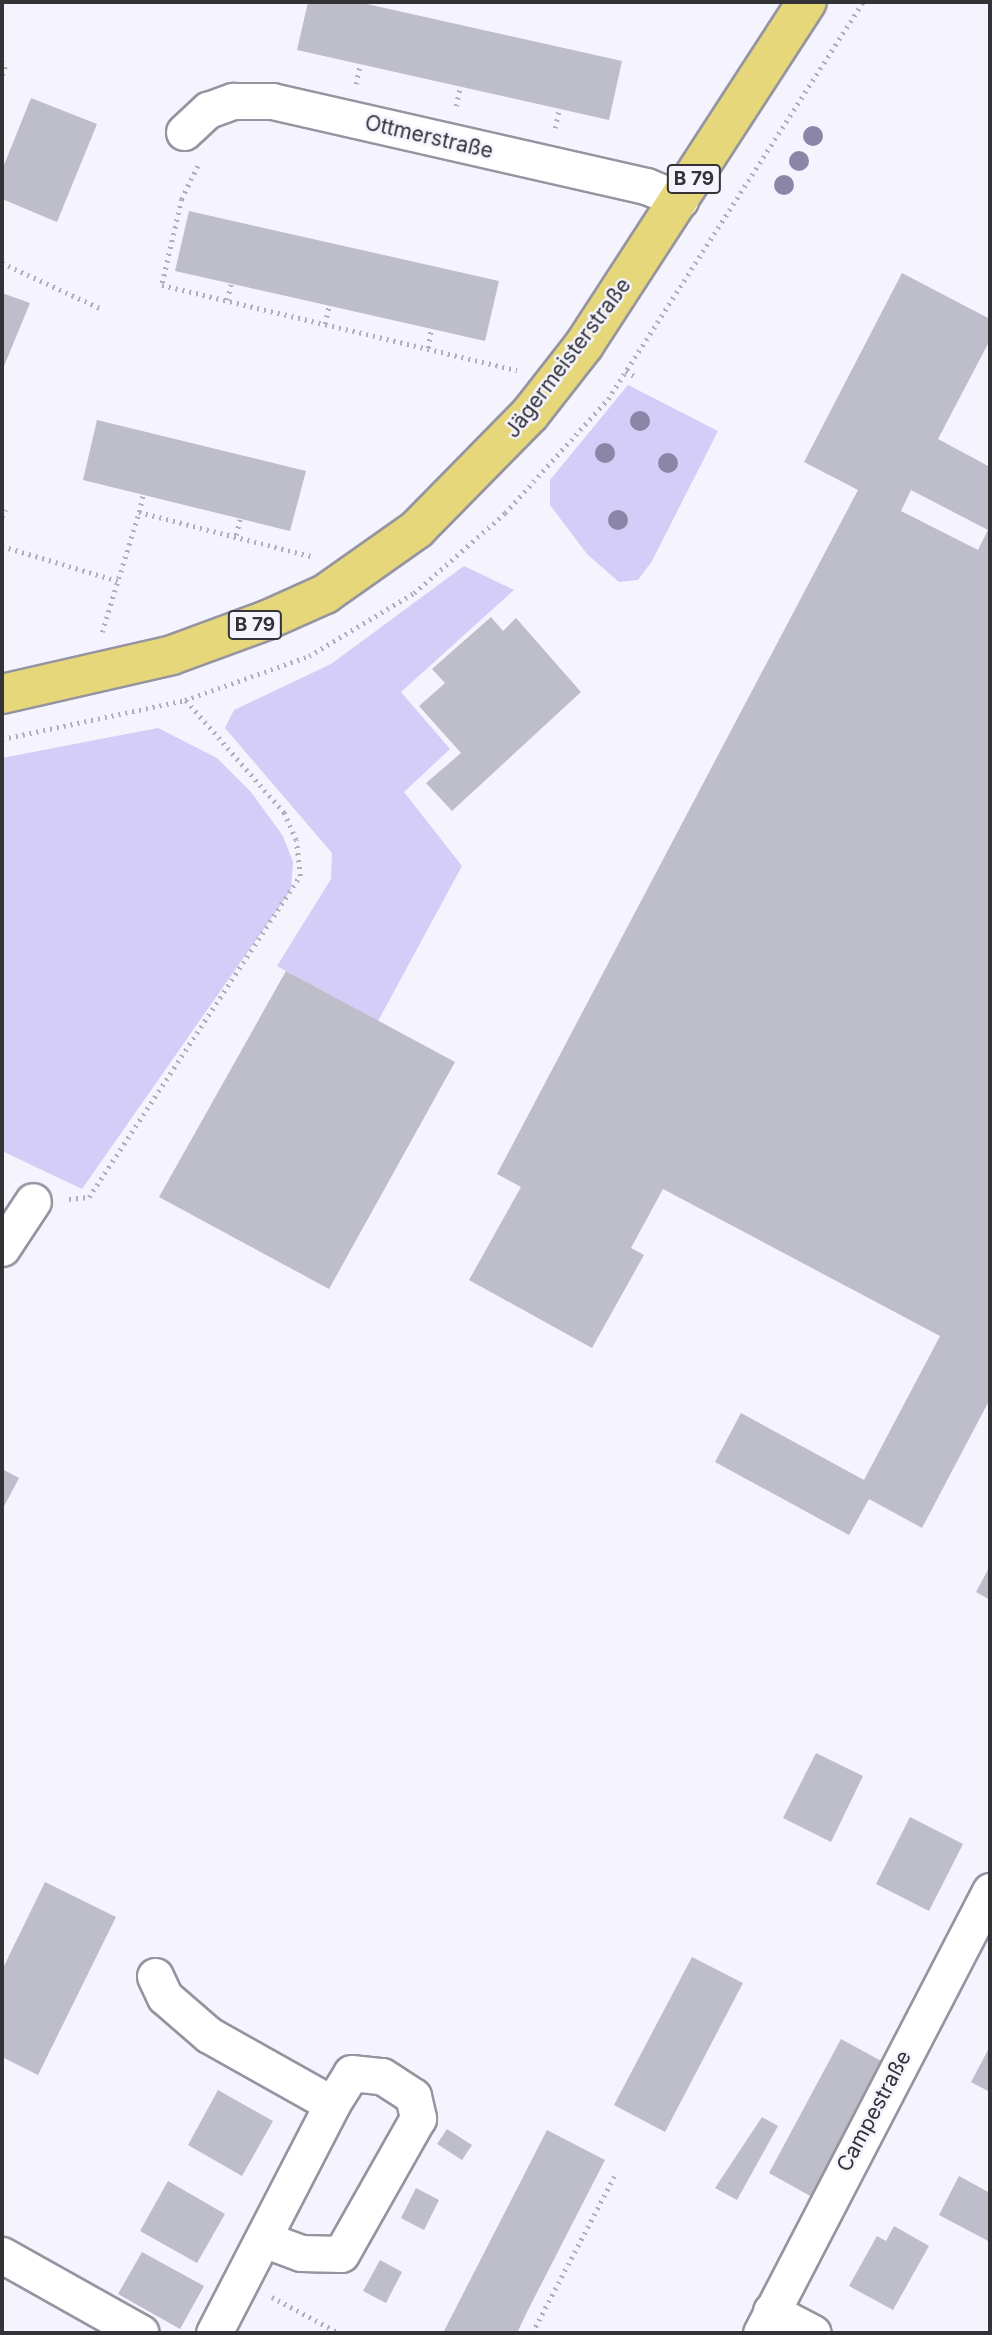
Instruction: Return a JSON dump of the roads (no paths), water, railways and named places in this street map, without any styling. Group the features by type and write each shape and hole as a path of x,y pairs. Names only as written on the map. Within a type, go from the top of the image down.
{"main road":[{"name":"Jägermeisterstraße","path":"2,694 172,655 325,594 375,562 471,478 530,414 680,201 807,2"}],"street":[{"name":"Ottmerstraße","path":"195,142 208,110 233,100 272,101 653,188 680,201"},
{"path":"2,1248 33,1201"},
{"name":"Campestraße","path":"766,2322 990,1891"},
{"path":"155,1976 165,1997 209,2035 332,2104"},
{"path":"214,2333 332,2104 351,2073 382,2076 413,2096 418,2118 341,2254 301,2253 263,2239"},
{"path":"2,2255 141,2333"},
{"path":"766,2322 813,2333"}]}
